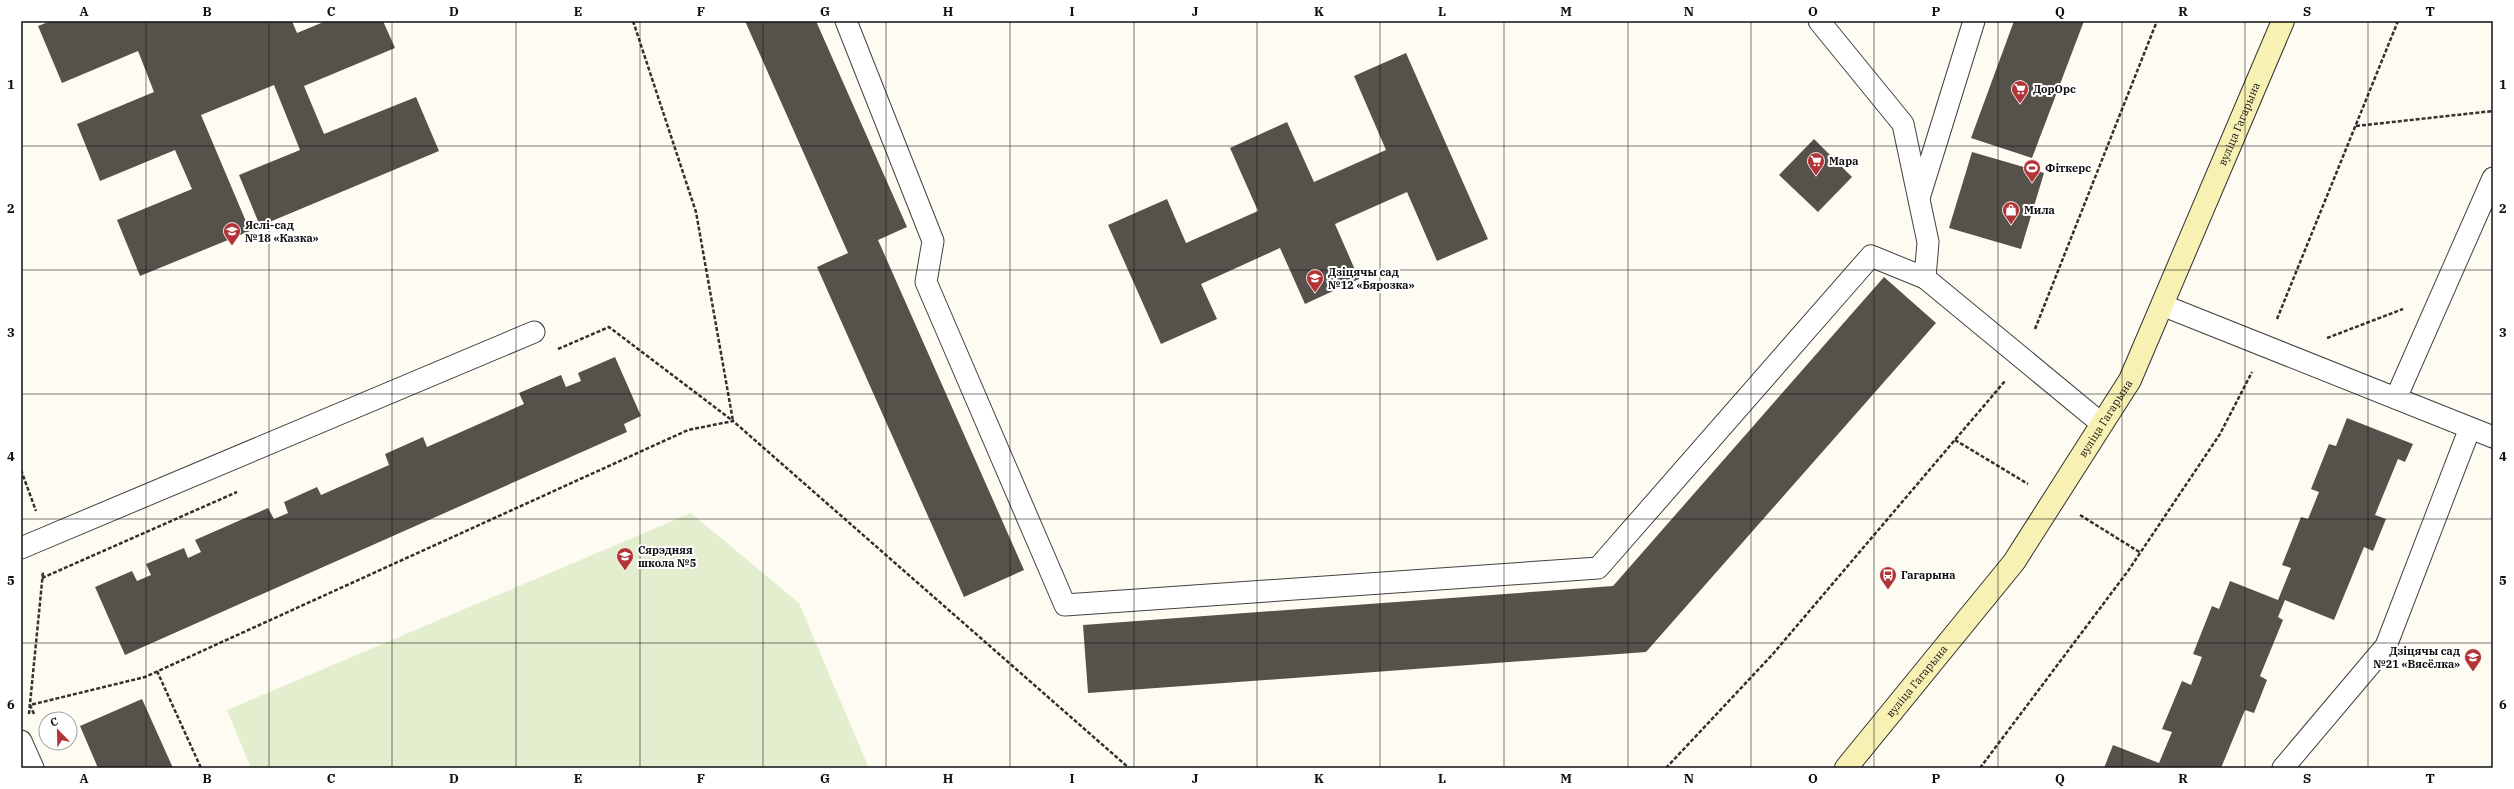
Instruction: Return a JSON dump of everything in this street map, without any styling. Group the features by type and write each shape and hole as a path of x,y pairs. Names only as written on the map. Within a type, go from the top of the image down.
{"main road":[{"name":"вуліца Гагарына","path":"1846,768 2014,562 2130,380 2283,21"}],"lane":[{"path":"846,21 933,241 926,282 1065,606 1598,568 1871,256 1925,278 2022,360 2102,424"},
{"path":"1919,199 1974,21"},
{"path":"1820,22 1903,124 1928,242 1925,278"},
{"path":"2396,398 2493,178"},
{"path":"2162,305 2493,437"},
{"path":"21,548 534,332"},
{"path":"2283,768 2386,646 2470,428"}],"path":[{"path":"633,21 696,212 733,421"},
{"path":"1666,768 1772,655 2022,360 2157,21"},
{"path":"1980,768 2137,559 2220,434 2266,346 2398,21"},
{"path":"2356,126 2493,111"},
{"path":"2324,339 2442,293"},
{"path":"551,353 609,327 733,421 1129,768"},
{"path":"30,705 144,677 688,430 733,421"},
{"path":"21,470 46,537 26,753"},
{"path":"42,578 238,491"},
{"path":"157,671 201,768"}],"green space":[{"name":"Сярэдняя школа №5","path":"691,513 799,603 868,766 863,768 251,768 227,710"}],"building":[{"path":"51,21 292,21 297,33 326,21 383,21 395,48 304,86 324,134 416,97 439,151 260,226 239,175 300,150 274,85 201,115 250,231 140,276 117,220 192,189 175,150 100,181 77,124 154,92 138,51 62,83 38,26"},
{"path":"745,21 816,21 907,227 878,240 1024,570 964,597 817,267 848,253"},
{"path":"2014,21 2084,21 2032,158 1971,138"},
{"path":"1406,53 1488,239 1437,261 1407,192 1335,224 1359,279 1305,304 1280,248 1201,284 1217,319 1161,344 1108,225 1167,199 1186,243 1258,211 1230,148 1287,122 1314,182 1386,150 1354,76"},
{"name":"Мара","path":"1814,139 1852,177 1818,212 1779,175"},
{"path":"1972,152 2044,173 2021,249 1949,228"},
{"path":"1884,277 1936,323 1646,652 1088,693 1083,625 1613,586"},
{"path":"615,357 641,416 624,424 627,432 125,655 95,587 132,571 137,581 151,575 146,564 184,548 188,558 201,552 195,540 268,508 274,519 288,513 284,502 317,487 321,495 389,465 385,454 423,437 427,447 524,404 519,393 561,375 566,387 581,381 578,373"},
{"path":"2347,418 2413,444 2405,462 2398,459 2375,515 2386,519 2373,551 2364,547 2334,620 2285,600 2278,617 2283,620 2260,676 2267,680 2254,713 2245,710 2221,768 2104,768 2113,745 2159,763 2172,732 2162,729 2182,681 2191,685 2202,657 2193,654 2212,606 2219,609 2230,581 2278,600 2291,568 2282,565 2301,517 2308,519 2319,492 2311,489 2329,444 2336,446"},
{"path":"142,699 173,768 98,768 80,726"}],"place":[{"name":"ДорОрс","path":"2020,104"},
{"name":"Мара","path":"1816,176"},
{"name":"Фіткерс","path":"2032,183"},
{"name":"Мила","path":"2011,225"},
{"name":"Яслі-сад №18 «Казка»","path":"232,246"},
{"name":"Дзіцячы сад №12 «Бярозка»","path":"1315,293"},
{"name":"Сярэдняя школа №5","path":"625,571"},
{"name":"Гагарына","path":"1888,590"},
{"name":"Дзіцячы сад №21 «Вясёлка»","path":"2473,672"}]}
